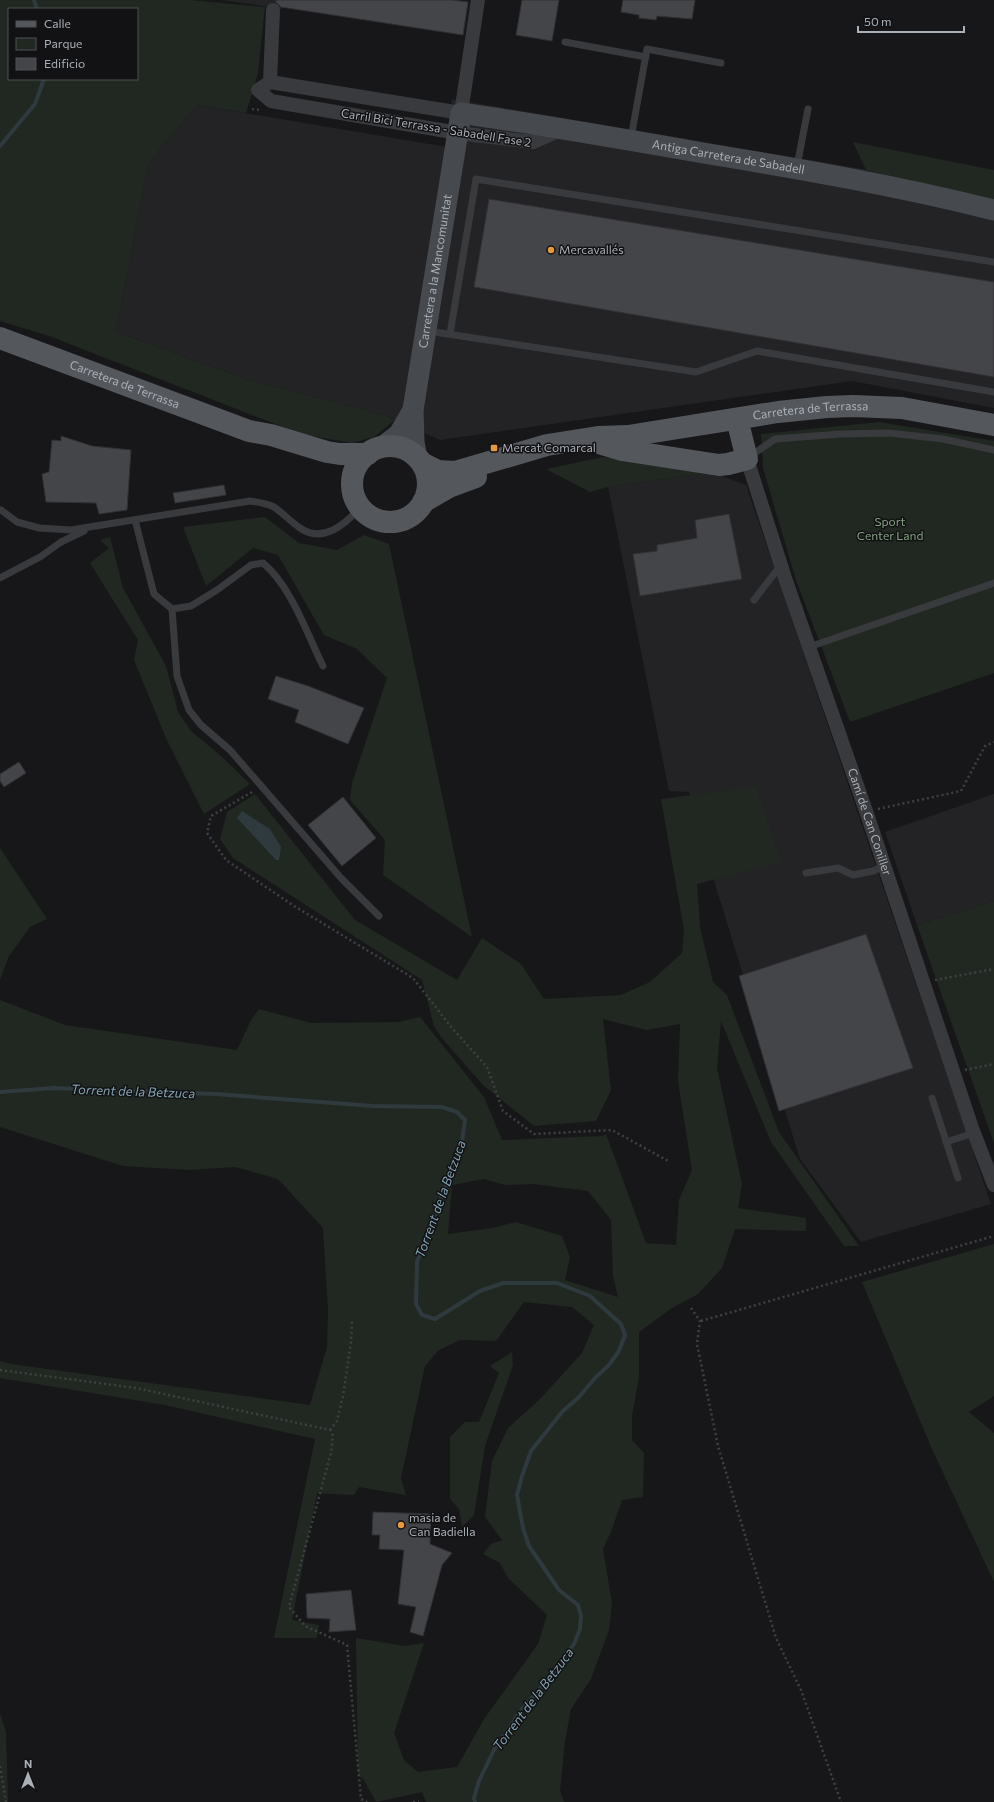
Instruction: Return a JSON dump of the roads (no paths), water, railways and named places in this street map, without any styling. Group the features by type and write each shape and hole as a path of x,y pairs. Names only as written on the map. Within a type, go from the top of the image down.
{"main road":[{"name":"Carretera de Terrassa","path":"0,338 249,432 271,435 327,452 375,450"},
{"name":"Carretera de Terrassa","path":"419,460 438,471 454,472 547,445 598,437 628,436 778,412 853,406 902,408 994,425"},
{"path":"602,444 622,450 720,465 728,464 747,459 737,419"},
{"name":"Carretera de Terrassa","path":"249,432 267,445 337,469 345,477 357,499"},
{"name":"Carretera de Terrassa","path":"424,502 449,487 480,476 544,457 602,444 628,436"},
{"path":"398,447 419,460 428,478 424,502 411,516 398,521 390,522 375,519 357,499 355,471 358,464 375,450 398,447"}],"street":[{"name":"Carretera a la Mancomunitat","path":"419,460 414,442 413,410 478,0"},
{"path":"270,82 273,10"},
{"path":"461,113 270,82 258,90 271,101 458,133 533,142 564,128"},
{"name":"Antiga Carretera de Sabadell","path":"461,113 564,128 866,181 994,210"},
{"name":"Carretera a la Mancomunitat","path":"375,450 399,434 413,410"},
{"name":"Camí de Can Coniller","path":"747,459 781,565 866,811 953,1073 994,1185"}],"lane":[{"path":"565,42 646,57"},
{"path":"631,140 647,49 721,63"},
{"path":"797,169 808,109"},
{"path":"450,334 476,179 994,262"},
{"path":"426,330 696,372 757,350 994,392"},
{"path":"747,459 775,440 841,434 889,433 920,436 943,439 994,450"},
{"path":"1,510 17,522 39,528 71,530 250,501 273,506 301,529 310,533 322,534 334,531 339,527 357,499"},
{"path":"135,520 154,594 172,609 177,676 189,710 201,725 230,750 341,878 379,916"},
{"path":"0,578 40,557 61,542 92,527"},
{"path":"172,609 191,606 217,590 251,565 263,563 272,571 284,586 323,666"},
{"path":"754,600 781,565"},
{"path":"809,647 994,583"},
{"path":"806,873 838,868 853,875 873,871 884,866"},
{"path":"932,1098 958,1178"},
{"path":"946,1142 974,1133"}],"waterway":[{"name":"Torrent de la Betzuca","path":"34,0 37,8"},
{"name":"Torrent de la Betzuca","path":"0,146 35,104 44,80"},
{"name":"Torrent de la Betzuca","path":"0,1092 54,1088 216,1094 373,1106 442,1107 457,1112 465,1120 462,1142 417,1262 416,1304 422,1315 435,1319 480,1291 503,1283 557,1283 590,1296 621,1324 625,1335 619,1351 609,1365 596,1377 579,1397 562,1412 531,1451 522,1476 517,1495 523,1528 529,1546 559,1590 578,1605 581,1616 580,1629 574,1644 548,1680 522,1709 494,1750 479,1781 474,1798 475,1802"}],"place":[{"name":"Mercavallés","path":"551,250"},
{"name":"Mercat Comarcal","path":"494,448"},
{"name":"masia de Can Badiella","path":"401,1525"}],"park label":[{"name":"Sport Center Land","path":"890,529"}]}
